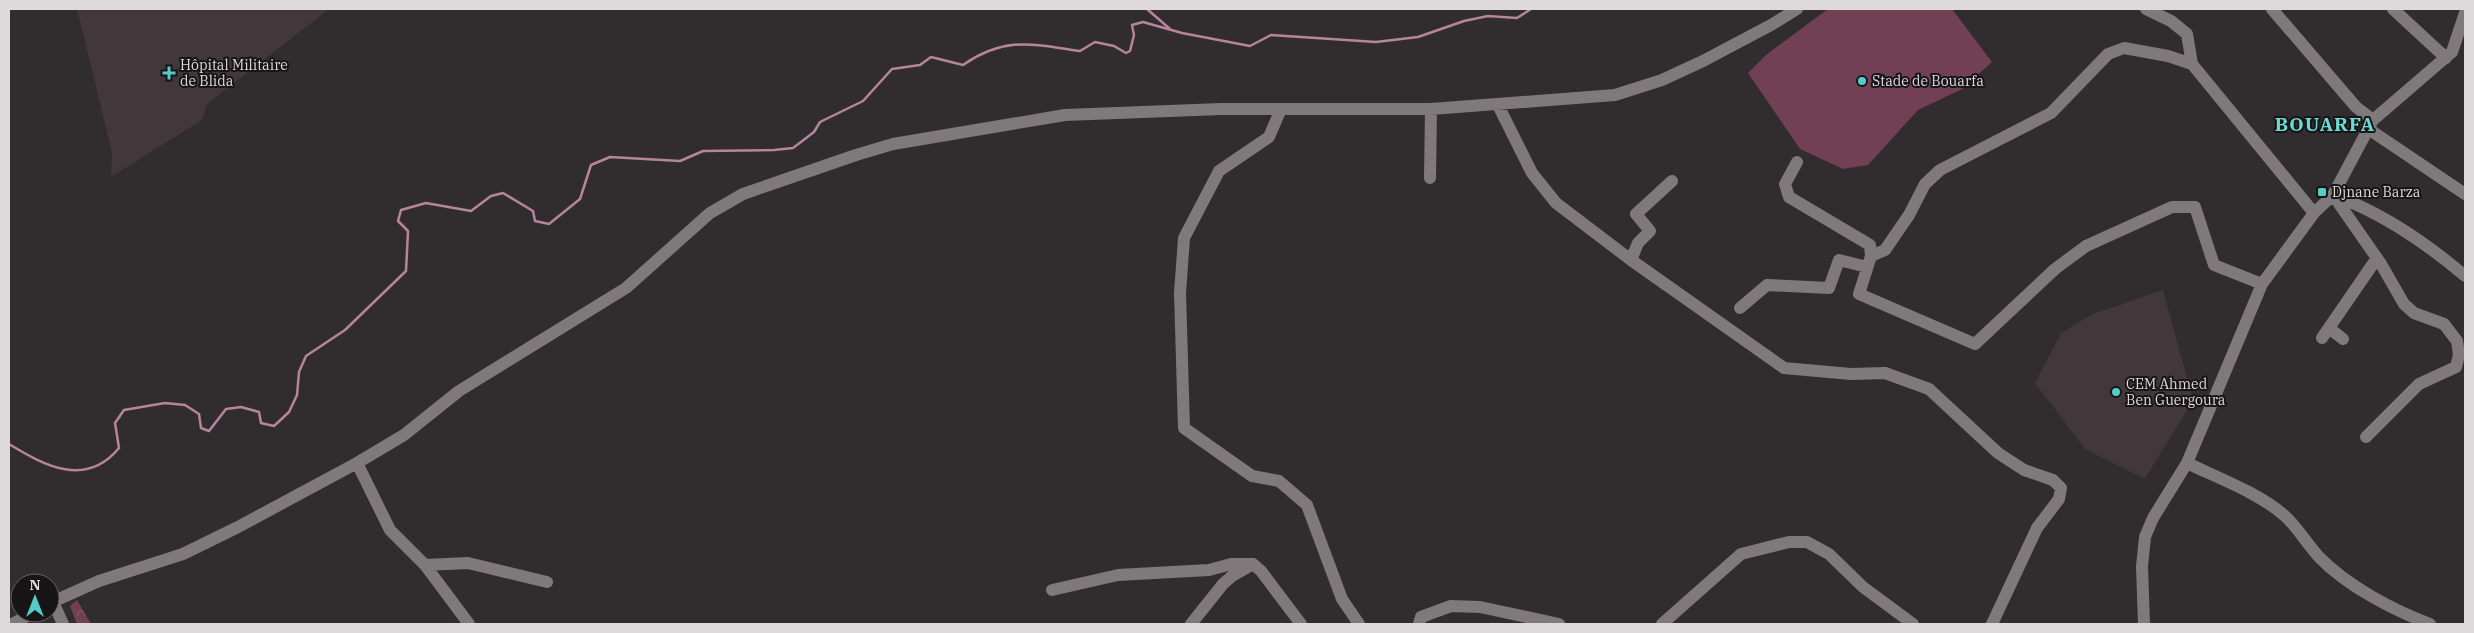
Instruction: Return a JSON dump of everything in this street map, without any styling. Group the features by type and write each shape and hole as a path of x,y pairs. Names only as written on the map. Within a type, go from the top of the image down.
{"street":[{"path":"60,599 99,581 183,554 238,527 357,463 404,435 459,391 626,288 710,213 743,194 893,144 1065,115 1281,109 1432,109 1615,94 1662,80 1763,30 1797,9"},
{"path":"2146,9 2171,20 2186,34 2192,64 2314,213"},
{"path":"2272,9 2370,124 2465,194"},
{"path":"2393,9 2446,58"},
{"path":"2144,624 2142,566 2145,537 2153,518 2187,463 2262,284 2314,213 2333,195 2370,124 2452,52 2465,14"},
{"path":"1740,308 1767,285 1829,288 1839,260 1869,262 1885,250 1909,215 1925,184 1940,170 2052,113 2108,54 2124,48 2168,56 2192,64"},
{"path":"1498,105 1532,173 1556,203 1631,260 1784,368 1851,374 1885,373 1929,389 1998,453 2024,470 2054,480 2061,488 2059,499 2038,528 1992,624"},
{"path":"1281,109 1268,137 1219,171 1184,238 1180,293 1184,428 1252,476 1279,481 1307,505 1342,599 1359,624"},
{"path":"1430,178 1432,109"},
{"path":"1797,162 1785,184 1789,197 1870,244 1869,262 1858,294 1975,344 2056,269 2086,246 2172,207 2195,207 2214,265 2262,284"},
{"path":"1631,260 1638,242 1650,231 1636,214 1672,181"},
{"path":"2333,195 2377,258 2404,304 2414,313 2444,324 2457,340 2459,355 2456,367 2419,384 2366,437"},
{"path":"2333,195 2367,208 2389,220 2440,255 2465,276"},
{"path":"2343,339 2326,333 2377,258"},
{"path":"357,463 390,530 426,566 469,624"},
{"path":"2187,463 2246,492 2284,516 2320,558 2351,582 2401,613 2430,624"},
{"path":"1662,624 1741,554 1789,542 1806,542 1829,554 1863,587 1913,624"},
{"path":"426,566 468,564 547,582"},
{"path":"1052,590 1126,574 1209,570 1231,564 1253,564 1261,571 1300,624"},
{"path":"1191,624 1232,576 1253,564"},
{"path":"1419,624 1421,617 1451,606 1480,607 1559,624"}],"shaded area":[{"name":"Hôpital Militaire de Blida","path":"77,9 329,9 207,104 202,120 111,177 112,153"},
{"name":"CEM Ahmed Ben Guergoura","path":"2163,290 2193,400 2145,479 2085,449 2035,383 2061,333 2093,314"}],"green space":[{"name":"Stade de Bouarfa","path":"1828,9 1952,9 1992,62 1962,89 1918,110 1868,165 1843,169 1800,149 1748,73 1766,55"},
{"path":"77,600 91,624 77,624 70,606"}],"waterway":[{"path":"1147,9 1170,29"},
{"path":"9,444 37,460 65,469 79,470 93,467 106,460 119,448 115,423 124,410 165,403 185,405 199,414 201,428 209,431 226,409 241,407 259,412 261,423 274,426 289,412 297,395 299,372 306,356 345,330 406,271 408,231 398,221 401,210 426,203 471,211 491,196 503,193 533,211 535,221 549,224 580,199 591,165 610,157 680,161 703,151 793,148 814,132 820,122 863,101 892,69 920,65 931,57 963,65 978,56 1006,46 1019,44 1080,51 1095,42 1114,46 1126,53 1130,51 1134,35 1132,25 1143,22 1182,33 1250,46 1271,35 1376,42 1418,37 1464,21 1488,16 1517,18 1531,9"}],"place":[{"name":"Hôpital Militaire de Blida","path":"169,73"},
{"name":"Stade de Bouarfa","path":"1862,81"},
{"name":"Djnane Barza","path":"2322,192"},
{"name":"CEM Ahmed Ben Guergoura","path":"2116,392"}],"district":[{"name":"BOUARFA","path":"2325,124"}]}
